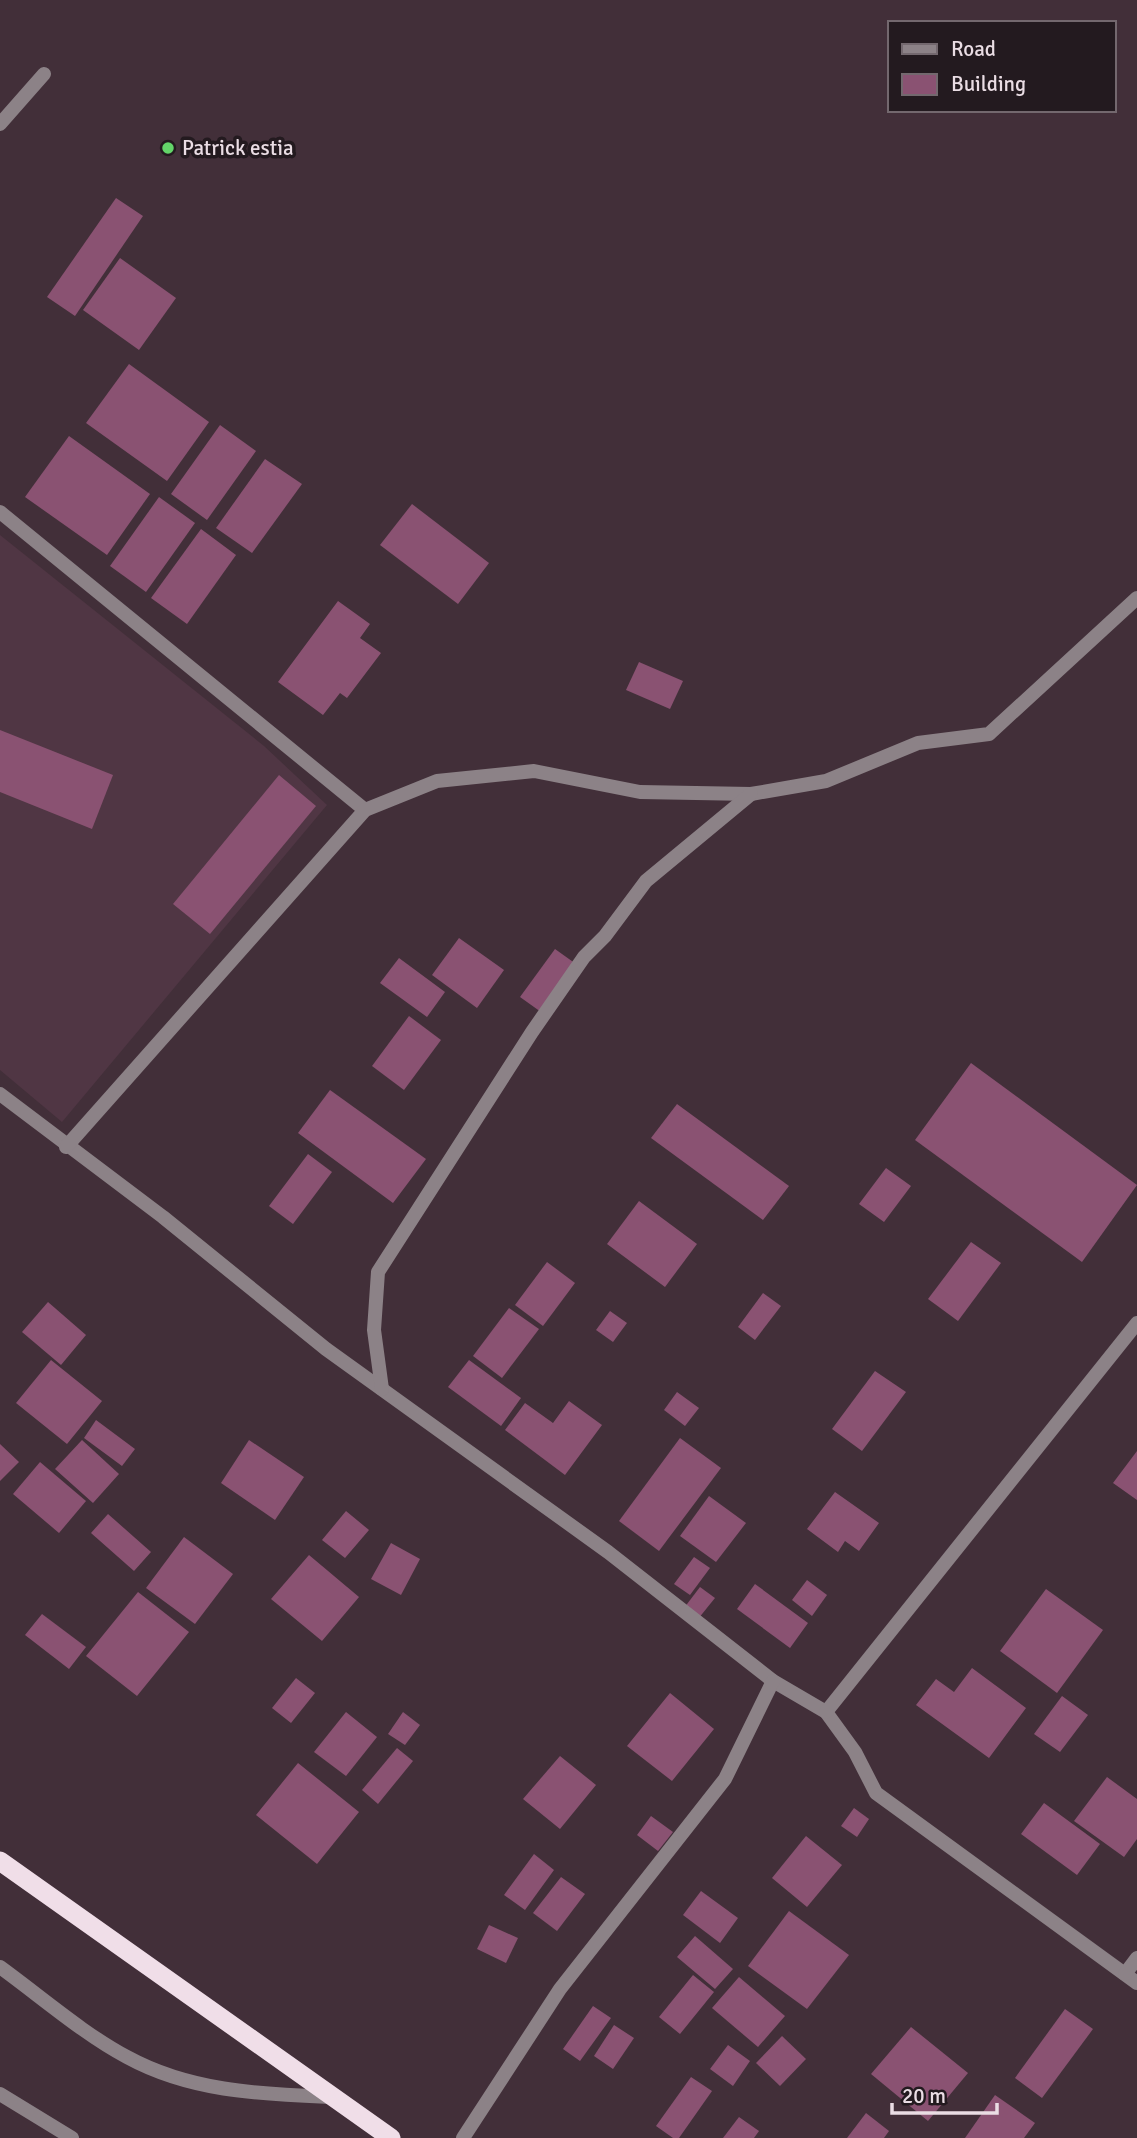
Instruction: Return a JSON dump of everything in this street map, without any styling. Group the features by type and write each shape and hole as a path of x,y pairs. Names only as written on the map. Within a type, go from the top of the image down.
{"highway":[{"path":"0,1861 391,2138"}],"street":[{"path":"0,124 44,74"},
{"path":"0,512 365,810"},
{"path":"66,1147 365,810 437,781 534,772 640,792 751,794 826,781 918,743 989,734 1137,598"},
{"path":"382,1389 373,1330 378,1272 532,1032 584,957 605,936 646,881 751,794"},
{"path":"0,1094 66,1147 163,1217 326,1349 608,1552 773,1681 826,1712 855,1752 876,1793 1131,1978 1137,1958"},
{"path":"826,1712 1132,1339 1137,1323"},
{"path":"463,2138 560,1989 725,1779 773,1681"},
{"path":"0,1967 126,2057 169,2076 237,2092 333,2097"},
{"path":"0,2094 72,2138"}],"shaded area":[{"path":"0,535 264,746 327,805 62,1122 0,1070"}],"building":[{"path":"116,198 143,216 75,316 47,297"},
{"path":"120,258 176,298 139,350 83,310"},
{"path":"129,364 209,422 167,481 86,423"},
{"path":"220,425 256,451 207,520 171,494"},
{"path":"69,436 150,494 107,555 25,497"},
{"path":"265,459 302,484 252,553 216,528"},
{"path":"159,497 195,523 146,592 110,566"},
{"path":"412,504 489,563 458,604 380,545"},
{"path":"201,529 236,555 187,624 151,598"},
{"path":"338,601 370,624 360,638 381,653 347,698 340,693 323,715 278,682"},
{"path":"639,662 683,681 670,709 626,690"},
{"path":"0,730 113,775 92,829 0,792"},
{"path":"279,775 316,806 210,934 173,904"},
{"path":"459,938 504,970 477,1008 432,975"},
{"path":"555,949 576,964 541,1012 520,997"},
{"path":"399,958 445,992 427,1017 380,983"},
{"path":"409,1016 441,1040 404,1090 372,1066"},
{"path":"971,1063 1137,1185 1082,1262 915,1140"},
{"path":"330,1090 426,1159 393,1203 298,1133"},
{"path":"677,1104 789,1186 763,1220 651,1138"},
{"path":"308,1154 332,1172 293,1224 269,1206"},
{"path":"886,1168 911,1186 884,1222 859,1204"},
{"path":"639,1201 697,1244 665,1287 607,1244"},
{"path":"971,1242 1001,1263 958,1321 928,1299"},
{"path":"547,1262 575,1283 543,1326 515,1305"},
{"path":"763,1293 781,1306 755,1340 738,1327"},
{"path":"48,1302 86,1335 61,1365 22,1332"},
{"path":"509,1308 539,1329 502,1378 473,1356"},
{"path":"610,1311 627,1323 613,1342 596,1330"},
{"path":"51,1360 102,1401 67,1444 16,1403"},
{"path":"469,1360 521,1398 501,1426 448,1387"},
{"path":"875,1371 906,1392 862,1451 832,1429"},
{"path":"677,1392 699,1408 685,1426 664,1410"},
{"path":"569,1401 602,1425 565,1475 505,1430 525,1403 553,1423"},
{"path":"96,1420 135,1449 122,1466 84,1438"},
{"path":"680,1438 721,1468 659,1551 619,1521"},
{"path":"82,1440 119,1474 93,1503 55,1469"},
{"path":"249,1440 304,1477 275,1520 221,1483"},
{"path":"0,1444 19,1462 0,1481"},
{"path":"1137,1451 1137,1500 1113,1483"},
{"path":"40,1462 86,1501 59,1533 13,1494"},
{"path":"835,1492 879,1523 859,1551 845,1541 838,1552 807,1529"},
{"path":"709,1496 746,1523 716,1562 680,1536"},
{"path":"346,1511 369,1530 345,1558 322,1540"},
{"path":"108,1514 151,1552 134,1571 91,1533"},
{"path":"184,1537 233,1574 195,1624 146,1588"},
{"path":"391,1543 420,1559 401,1595 371,1579"},
{"path":"309,1555 359,1597 322,1641 271,1599"},
{"path":"694,1557 710,1568 690,1595 674,1584"},
{"path":"807,1580 827,1595 812,1616 792,1600"},
{"path":"755,1584 808,1623 790,1648 737,1609"},
{"path":"700,1587 715,1598 698,1619 684,1608"},
{"path":"1046,1589 1103,1630 1057,1693 1000,1651"},
{"path":"138,1592 189,1632 137,1696 86,1656"},
{"path":"42,1614 86,1647 69,1669 25,1635"},
{"path":"972,1668 1026,1708 989,1758 916,1705 936,1679 954,1692"},
{"path":"296,1678 315,1693 291,1723 272,1708"},
{"path":"670,1693 714,1729 672,1781 627,1746"},
{"path":"1062,1696 1088,1715 1060,1752 1034,1734"},
{"path":"346,1712 377,1737 346,1776 314,1752"},
{"path":"403,1712 420,1725 405,1745 388,1734"},
{"path":"397,1748 413,1761 378,1804 362,1790"},
{"path":"560,1756 596,1785 560,1829 523,1799"},
{"path":"298,1763 359,1812 317,1864 256,1815"},
{"path":"1107,1777 1137,1799 1137,1839 1124,1857 1074,1821"},
{"path":"1044,1803 1100,1844 1077,1875 1021,1834"},
{"path":"854,1808 869,1819 857,1837 841,1826"},
{"path":"651,1816 673,1832 658,1851 637,1835"},
{"path":"806,1836 842,1865 807,1907 772,1878"},
{"path":"534,1854 554,1870 525,1910 504,1895"},
{"path":"561,1877 585,1894 557,1931 533,1913"},
{"path":"701,1891 738,1918 720,1943 683,1915"},
{"path":"789,1911 849,1955 807,2009 748,1966"},
{"path":"489,1925 518,1938 506,1963 477,1949"},
{"path":"695,1936 733,1969 715,1989 677,1957"},
{"path":"693,1975 714,1992 680,2034 659,2017"},
{"path":"739,1977 785,2016 758,2047 712,2008"},
{"path":"593,2006 611,2018 580,2061 563,2049"},
{"path":"1065,2009 1093,2029 1042,2098 1015,2078"},
{"path":"614,2025 634,2038 613,2069 594,2056"},
{"path":"911,2027 968,2073 928,2121 871,2074"},
{"path":"782,2036 806,2059 780,2086 756,2063"},
{"path":"728,2045 750,2061 733,2086 710,2069"},
{"path":"691,2077 712,2091 679,2138 673,2138 656,2126"},
{"path":"995,2095 1035,2123 1024,2138 965,2138"},
{"path":"866,2113 889,2131 884,2138 847,2138"},
{"path":"739,2117 759,2131 754,2138 723,2138"}],"place":[{"name":"Patrick estia","path":"168,148"}]}
